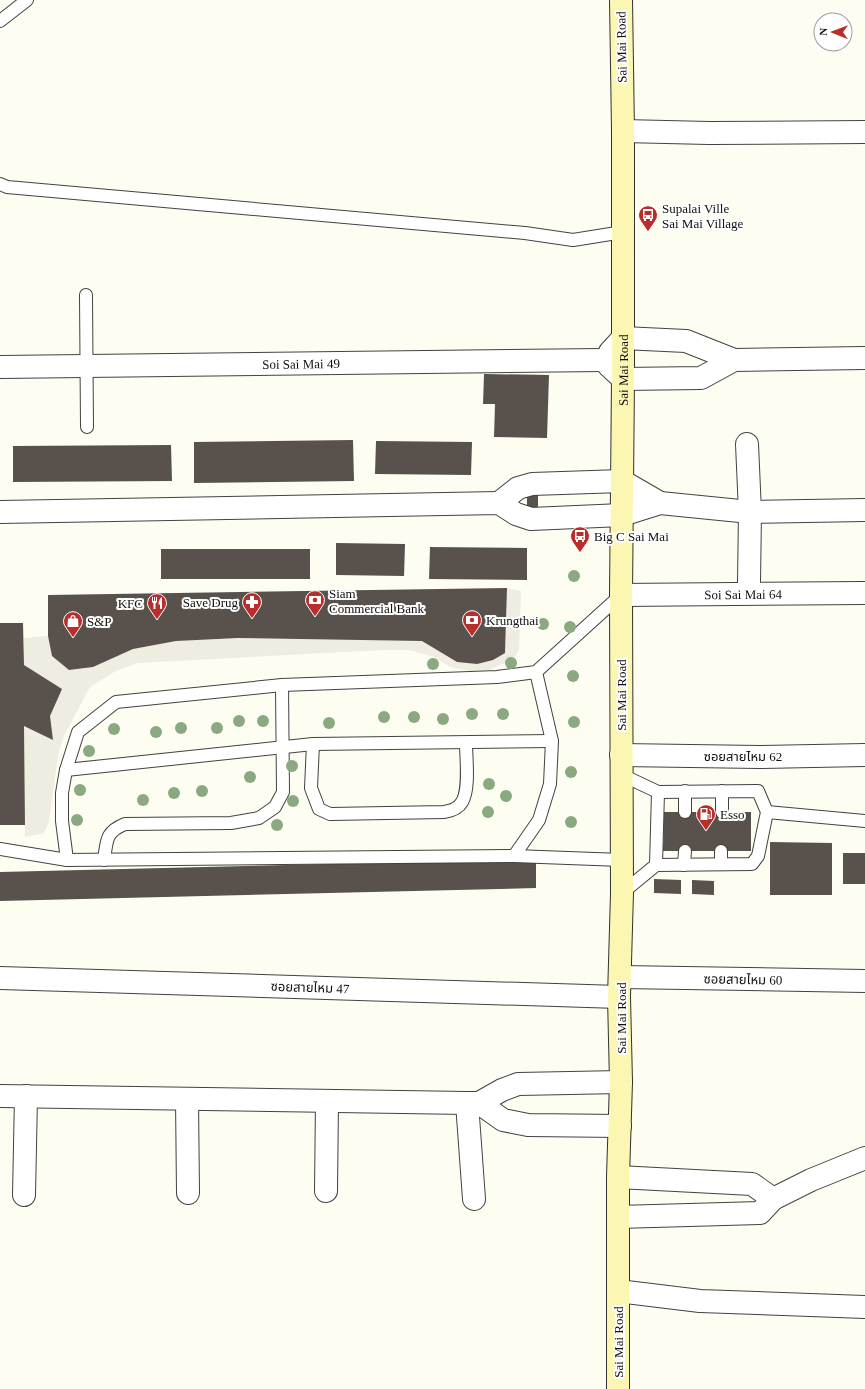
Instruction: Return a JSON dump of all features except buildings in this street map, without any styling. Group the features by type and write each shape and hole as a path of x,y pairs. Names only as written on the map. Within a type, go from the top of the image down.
{"main road":[{"name":"Sai Mai Road","path":"618,1389 618,1177 621,1082 620,987 622,893 621,595 623,131 621,0"}],"street":[{"path":"623,131 709,133 865,132"},
{"path":"734,360 701,378 623,379 603,360 623,338 686,341 734,360 865,358"},
{"name":"Soi Sai Mai 49","path":"0,367 603,360"},
{"name":"Soi Sai Mai 64","path":"747,444 750,512 750,582"},
{"path":"499,503 518,488 532,484 622,481 660,503"},
{"path":"0,512 499,503 516,514 531,519 622,515 660,503 750,512 865,510"},
{"name":"Soi Sai Mai 64","path":"621,595 865,593"},
{"name":"ซอยสายไหม 62","path":"622,765 759,757 865,754"},
{"name":"ซอยสายไหม 47","path":"0,978 620,987"},
{"name":"ซอยสายไหม 60","path":"620,987 865,982"},
{"path":"0,1096 473,1103 518,1084 621,1082"},
{"path":"24,1195 26,1096"},
{"path":"187,1099 188,1194"},
{"path":"326,1191 327,1101"},
{"path":"473,1103 503,1120 528,1125 620,1126"},
{"path":"473,1103 474,1199"},
{"path":"618,1217 760,1213 773,1199 811,1180 865,1158"},
{"path":"618,1177 752,1184 773,1199"},
{"path":"618,1291 700,1301 865,1308"}],"lane":[{"path":"0,21 27,0"},
{"path":"0,184 15,188 525,233 573,240 623,232"},
{"path":"86,295 88,366 87,427"},
{"path":"67,860 62,821 62,793 66,770 78,732 116,702 282,685 497,677 536,672 621,595"},
{"path":"514,856 539,820 550,784 552,741 536,672"},
{"path":"104,860 108,836 115,828 125,824 231,823 259,818 275,807 283,792 281,746 282,685"},
{"path":"66,770 281,746 313,744 552,741"},
{"path":"313,744 311,788 313,797 319,809 330,814 444,812 454,810 462,803 466,790 466,743"},
{"path":"622,765 658,792 758,791 767,812 758,856 752,864 656,865 622,893"},
{"path":"685,791 685,812"},
{"path":"722,791 722,812"},
{"path":"656,865 658,792"},
{"path":"767,812 865,821"},
{"path":"0,849 67,860 514,856 622,860"},
{"path":"684,865 685,851"},
{"path":"721,851 721,864"}],"shaded area":[{"path":"507,588 521,591 519,650 514,659 489,670 471,671 450,667 434,657 409,650 382,650 137,663 114,672 90,687 64,736 58,755 49,822 44,833 25,837 24,726 53,740 50,716 56,700 24,665 24,638 48,636 52,656 70,670 93,667 133,649 175,641 238,638 422,641 457,662 477,664 505,653"}],"place":[{"name":"Supalai Ville Sai Mai Village","path":"648,232"},
{"name":"Big C Sai Mai","path":"580,553"},
{"name":"Siam Commercial Bank","path":"315,617"},
{"name":"Save Drug","path":"252,619"},
{"name":"KFC","path":"157,620"},
{"name":"Krungthai","path":"472,637"},
{"name":"S&P","path":"73,638"},
{"name":"Esso","path":"706,831"}]}
